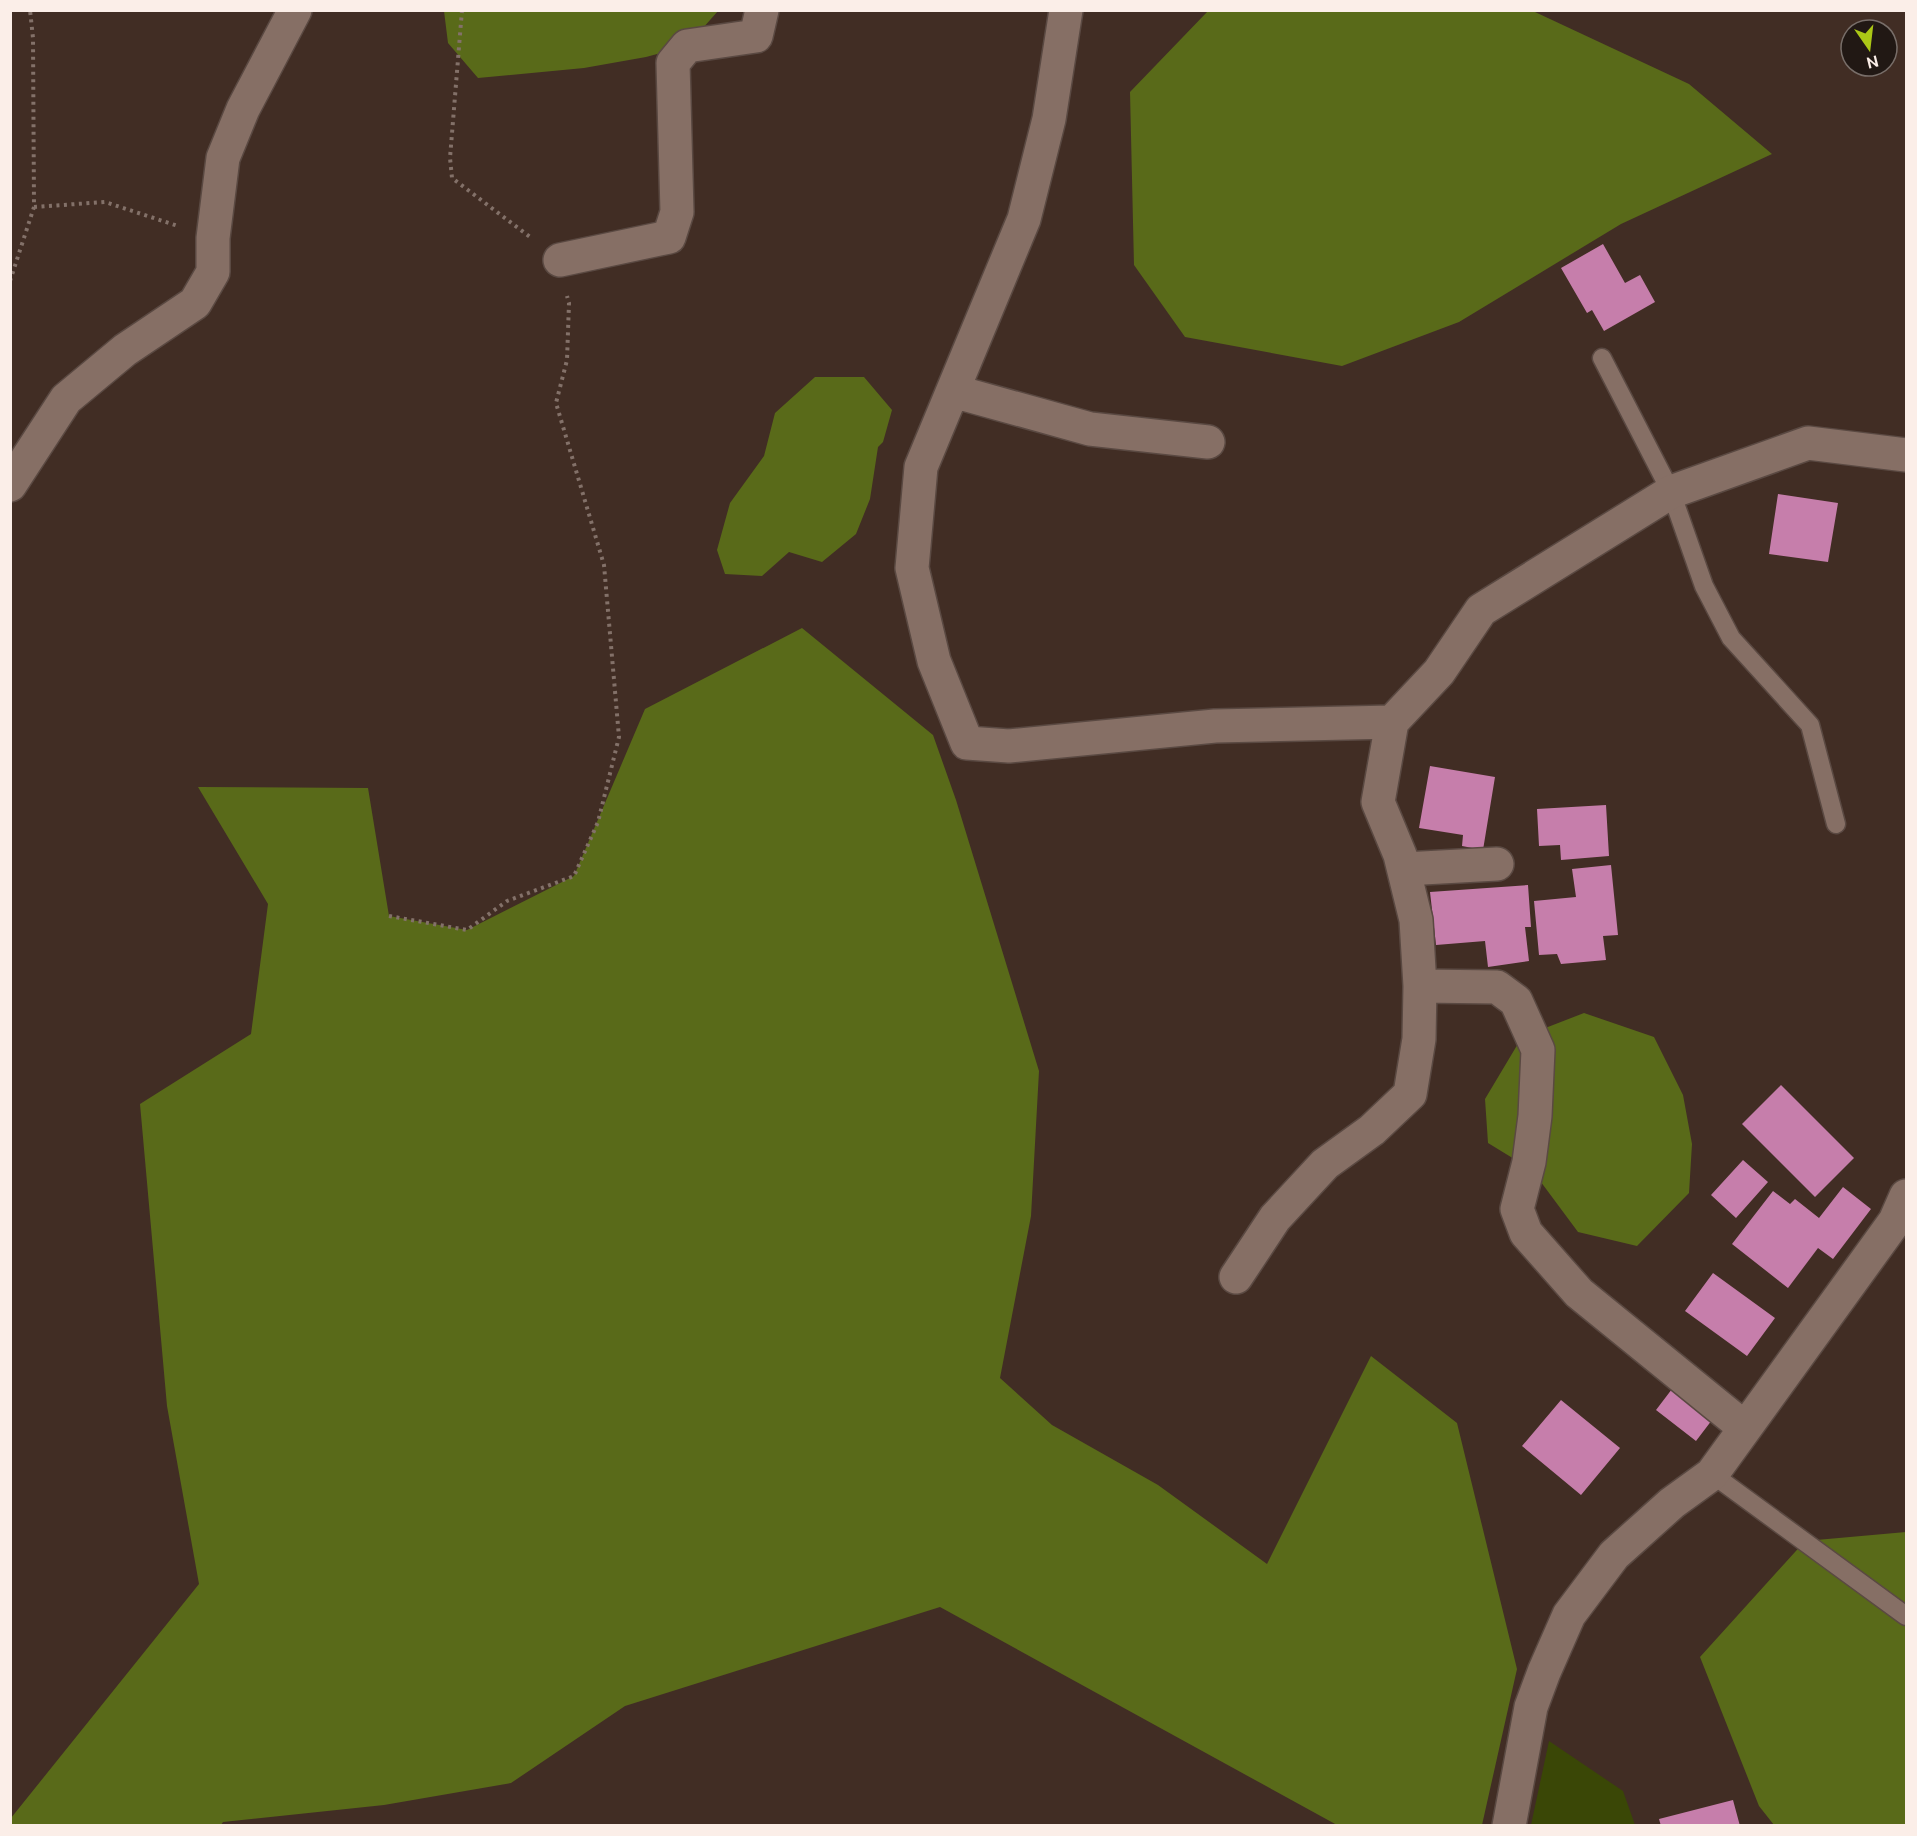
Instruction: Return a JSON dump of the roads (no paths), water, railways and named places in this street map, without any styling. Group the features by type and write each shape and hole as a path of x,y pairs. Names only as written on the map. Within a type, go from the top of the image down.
{"street":[{"path":"10,485 66,399 125,350 195,303 213,272 213,238 223,158 243,109 295,10"},
{"path":"560,260 669,237 677,212 674,63 687,46 756,36 762,10"},
{"path":"1066,10 1049,119 1024,219 921,467 912,568 934,661 967,743 1009,746 1215,726 1392,722"},
{"path":"952,391 1090,429 1208,442"},
{"path":"1236,1277 1275,1218 1325,1164 1372,1130 1410,1094 1419,1039 1420,986 1416,920 1400,855 1378,802 1392,722 1439,672 1481,610 1671,492 1808,442 1906,455"},
{"path":"1404,869 1497,864"},
{"path":"1420,986 1497,987 1516,1001 1538,1050 1535,1116 1529,1162 1517,1209 1526,1233 1579,1293 1746,1428"},
{"path":"1509,1826 1531,1707 1569,1615 1614,1555 1672,1503 1712,1474 1895,1221 1906,1196"}],"lane":[{"path":"1602,358 1671,492 1704,586 1731,638 1810,725 1836,824"},
{"path":"1712,1474 1906,1616"}]}
